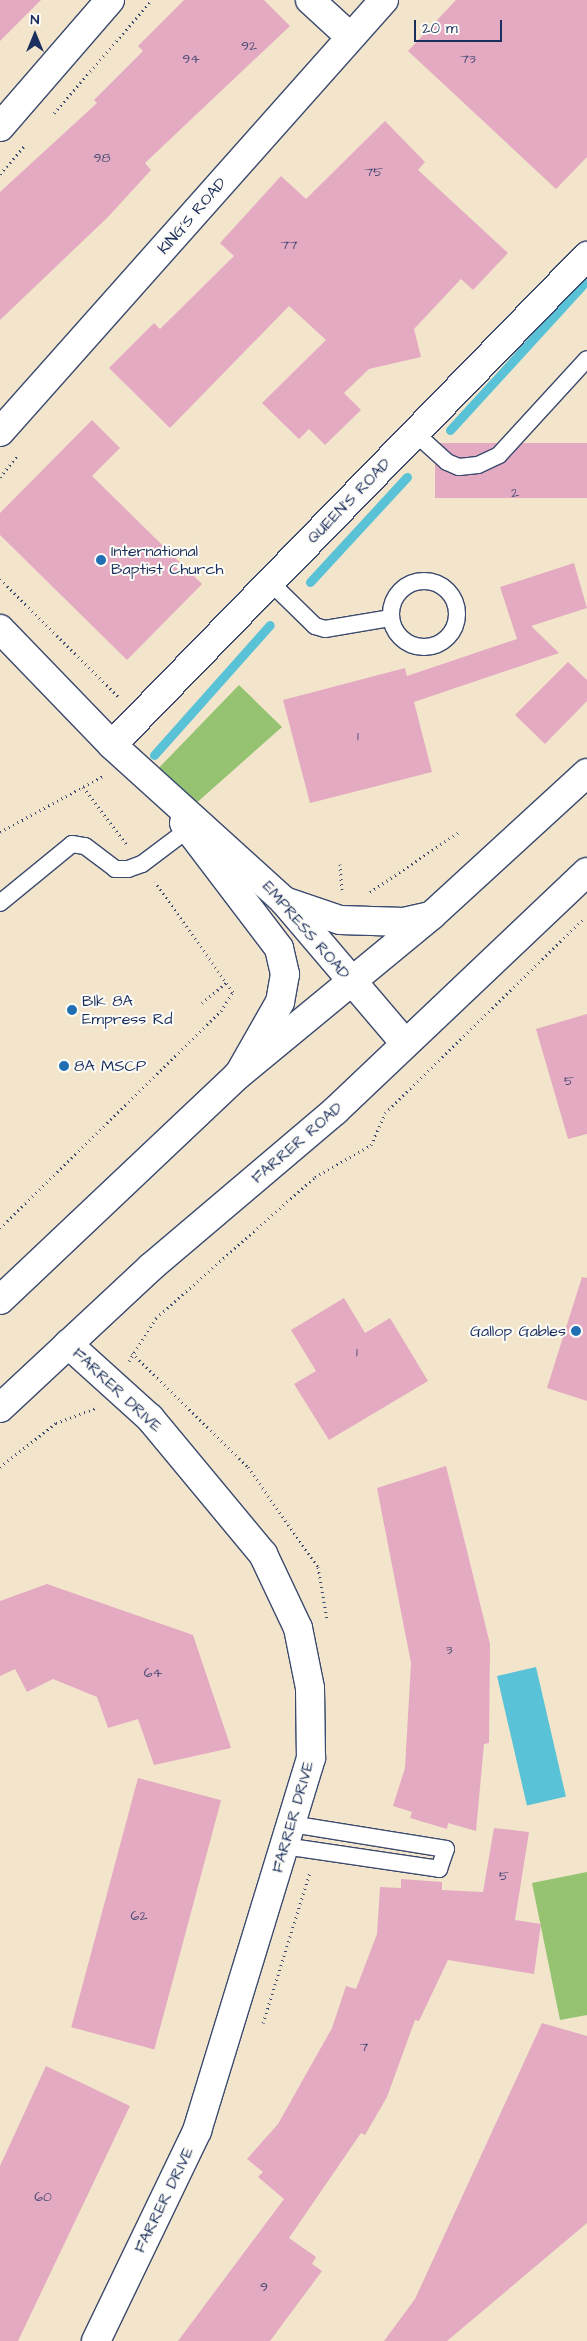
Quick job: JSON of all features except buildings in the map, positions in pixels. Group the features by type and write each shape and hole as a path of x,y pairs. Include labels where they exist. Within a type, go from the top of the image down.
{"main road":[{"path":"0,127 110,0"},
{"path":"310,0 348,35"},
{"name":"KING'S ROAD","path":"0,432 348,35 384,0"},
{"name":"QUEEN'S ROAD","path":"121,753 139,717 587,256"},
{"name":"EMPRESS ROAD","path":"0,629 194,825 284,901 405,1043"},
{"path":"0,1300 238,1075 432,915 587,773"},
{"name":"EMPRESS ROAD","path":"194,825 279,948 285,974 280,1002 238,1075"},
{"name":"FARRER ROAD","path":"0,1408 151,1267 335,1111 587,872"},
{"path":"284,901 341,908 404,922 432,915"},
{"name":"FARRER DRIVE","path":"68,1344 150,1418 263,1554 298,1628 310,1688 311,1758 197,2131 96,2341"}],"lane":[{"path":"415,433 447,462 459,467 478,465 499,455 587,359"},
{"path":"270,582 315,626 325,629 391,618"},
{"path":"429,582 450,594 457,617 447,638 424,648 402,639 391,618 397,595 405,586 429,582"},
{"path":"0,903 72,844 85,846 115,869 142,864 194,825"},
{"path":"288,1835 446,1849 439,1869 316,1850 288,1835"}],"path":[{"path":"51,116 152,0"},
{"path":"0,174 32,138"},
{"path":"0,578 139,717"},
{"path":"0,832 83,787 121,753"},
{"path":"0,1228 221,1012 232,992 228,981 83,787"},
{"path":"340,864 342,910 459,832"},
{"path":"0,1467 56,1423 89,1414 118,1388 132,1353 156,1318 315,1177 371,1145 385,1113 587,915"},
{"path":"202,1003 228,981"},
{"path":"132,1353 248,1467 318,1567 330,1631"},
{"path":"260,2030 316,1850"}],"green space":[{"path":"239,685 282,727 193,806 152,775"},
{"path":"587,1872 587,2015 560,2020 532,1883"}],"water":[{"path":"536,1667 566,1797 527,1806 497,1676"}],"waterway":[{"path":"450,430 587,280"},
{"path":"310,582 407,477"},
{"path":"154,755 270,625"}],"place":[{"name":"International Baptist Church","path":"101,560"},
{"name":"Blk 8A Empress Rd","path":"72,1010"},
{"name":"8A MSCP","path":"64,1066"},
{"name":"Gallop Gables","path":"576,1331"}]}
